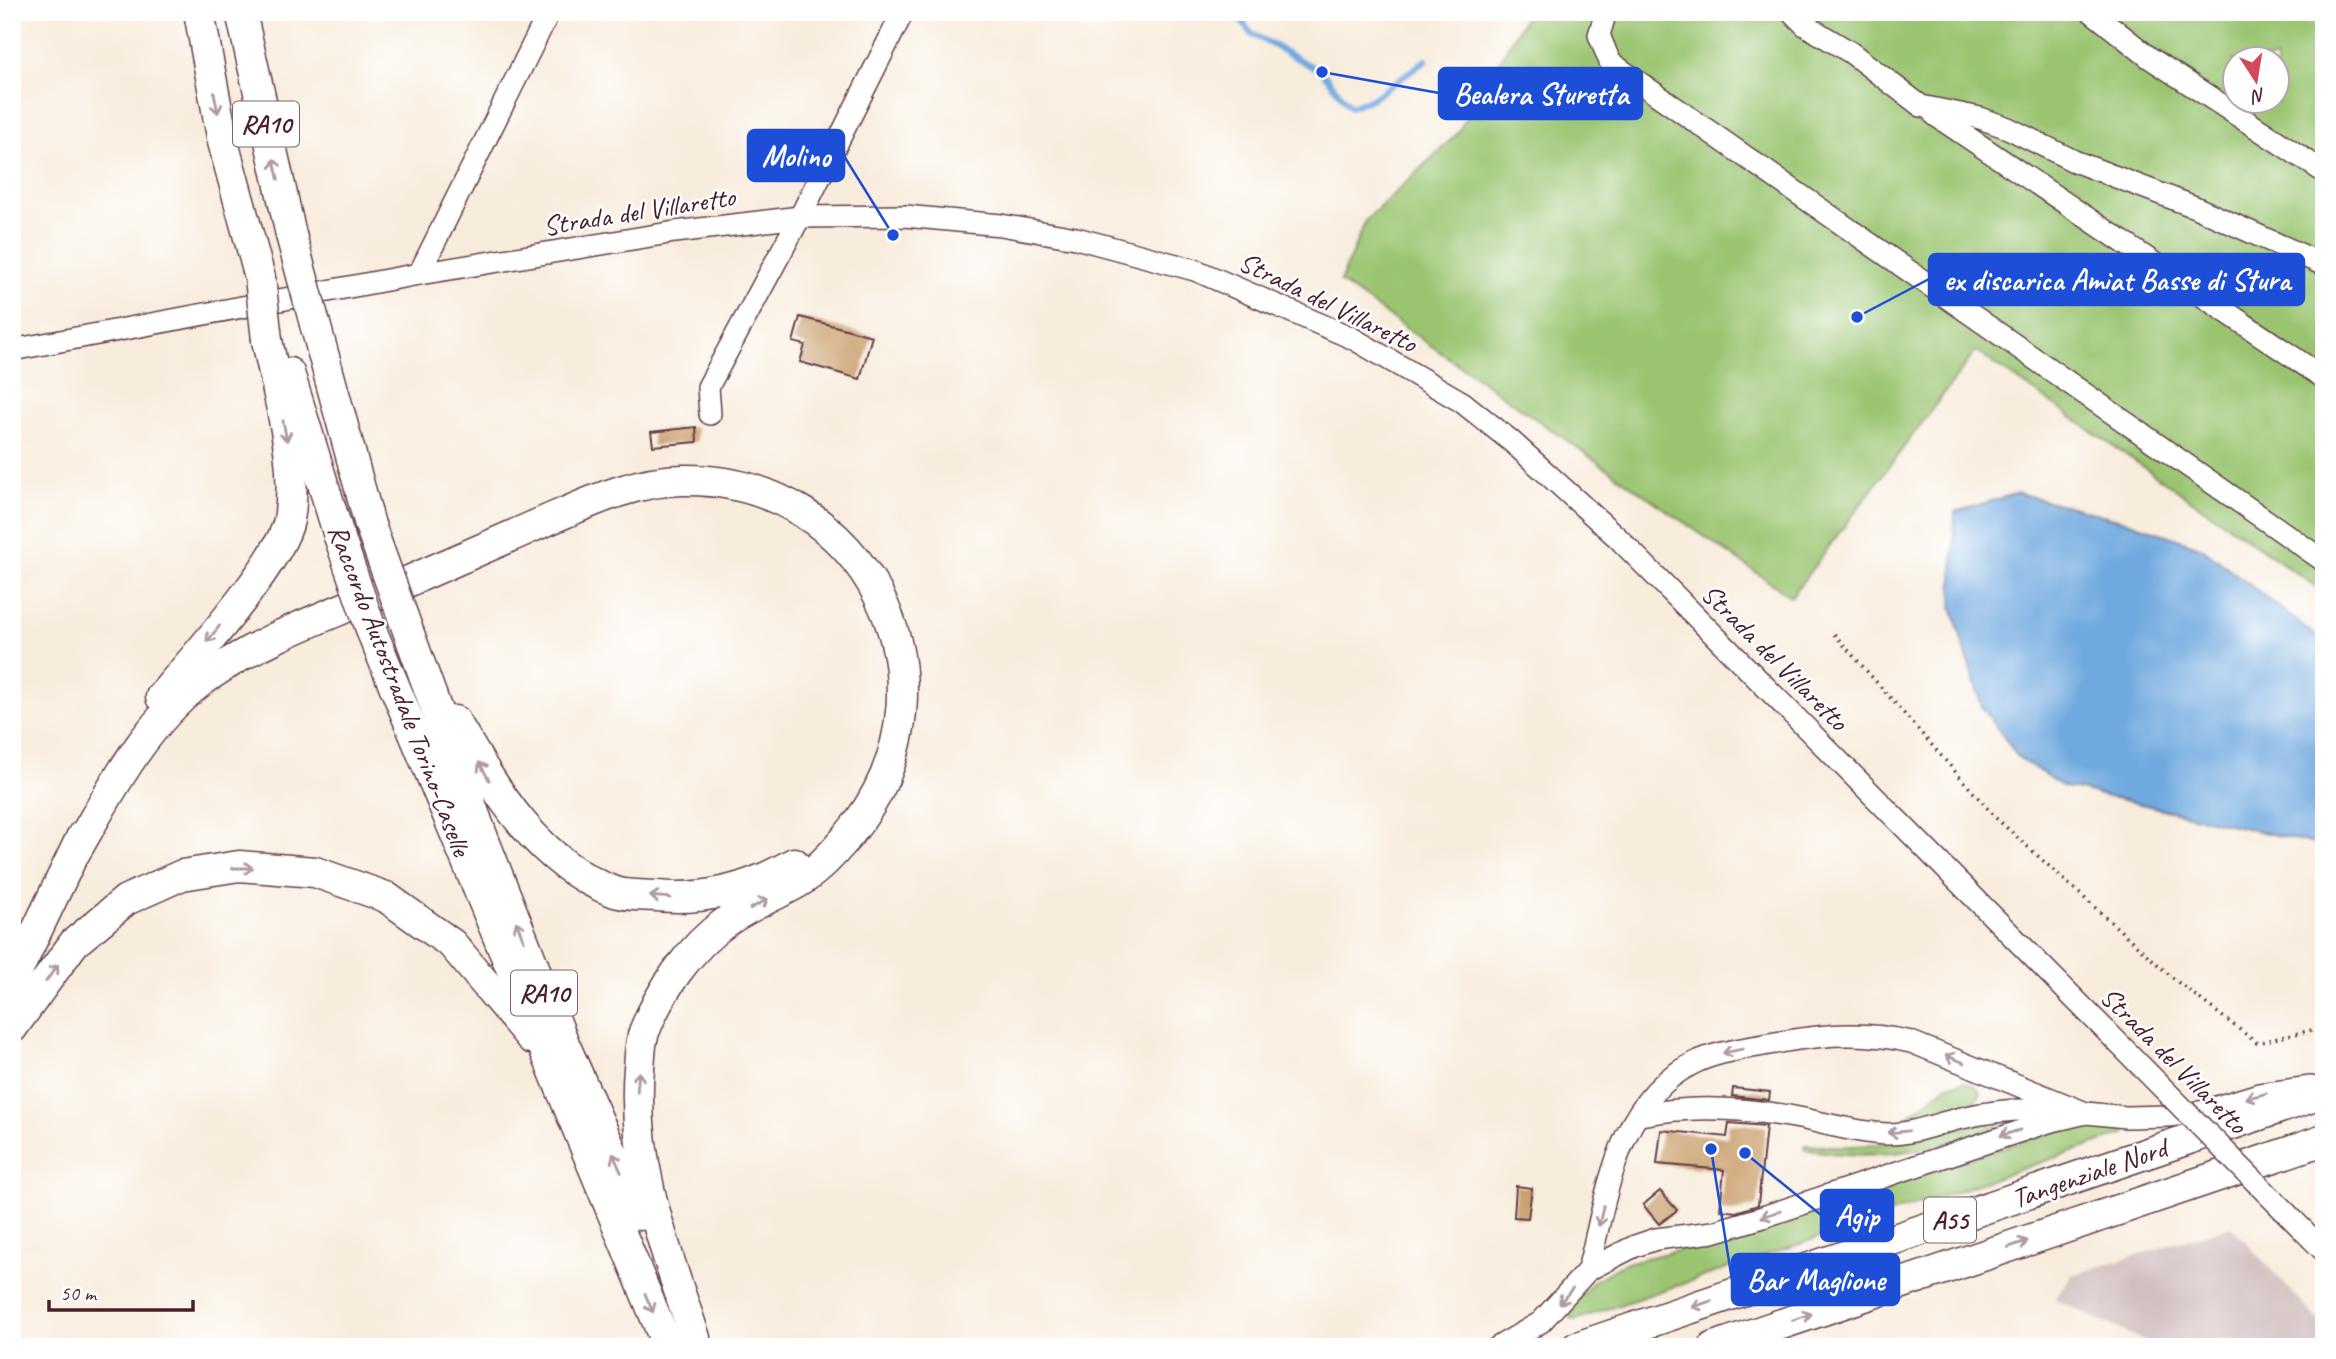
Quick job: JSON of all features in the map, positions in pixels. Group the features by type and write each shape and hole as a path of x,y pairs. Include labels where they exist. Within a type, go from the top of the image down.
{"highway":[{"name":"Raccordo Autostradale Torino-Caselle","path":"199,12 223,142 260,278 272,338 372,632 545,1053 687,1344"},
{"name":"Raccordo Autostradale Torino-Caselle","path":"241,12 292,235 370,525 478,827 687,1344"},
{"path":"12,982 74,854 125,739 239,602 280,542 288,523 291,502 288,447 272,338"},
{"path":"74,854 149,734 176,703 211,675 267,643 578,507 615,493 663,481 722,483 780,499 838,538 861,565 881,597 895,639 904,686 899,733 887,774 859,822 804,879 724,923 679,967 642,1035 636,1099 640,1158 687,1344"},
{"path":"408,629 497,793 542,845 572,871 617,893 674,898 723,894 781,871 809,855 870,801"},
{"path":"12,1028 74,943 125,900 182,875 239,866 314,872 386,897 452,944 494,997 545,1053"},
{"name":"Tangenziale Nord","path":"1577,1347 2324,1093"},
{"name":"Tangenziale Nord","path":"1714,1347 2324,1140"}],"street":[{"path":"419,274 549,12"},
{"path":"710,414 708,387 800,217 902,12"},
{"path":"1606,12 1599,35 1610,62 2324,561"},
{"path":"1792,12 1805,25 1850,52 1921,106 2324,378"},
{"path":"2092,12 2150,58 2324,172"},
{"path":"1921,106 1980,118 2008,128 2074,161 2195,207 2324,265"},
{"name":"Strada del Villaretto","path":"12,350 419,274 675,232 800,217 905,216 1001,225 1076,238 1195,270 1352,338 1462,402 1511,441 1618,538 2318,1245"},
{"path":"1588,1270 1615,1157 1656,1090 1667,1079 1711,1056 1824,1034 1854,1032 1911,1042 2086,1113"},
{"path":"1640,1115 1664,1110 1719,1109 1791,1116 1872,1133 1894,1134 1997,1110 2028,1108 2126,1117 2168,1116 2200,1112 2259,1094 2324,1086"},
{"path":"1498,1347 1541,1322 1588,1270 1635,1246 1656,1239 1713,1232 2007,1133 2086,1113"}],"path":[{"path":"1834,634 1997,819 2175,981 2257,1043 2324,1027"}],"shaded area":[{"path":"2231,1226 2324,1327 2324,1347 2157,1347 2055,1299 2072,1275"}],"green space":[{"path":"1528,12 2324,12 2324,592 1976,351 1791,597 1340,282 1366,220 1457,134"},
{"path":"1963,1082 1976,1086 1981,1093 1972,1105 1907,1123 1904,1120 1948,1085"},
{"path":"1986,1121 1997,1122 1998,1125 1988,1131 1928,1148 1866,1155 1804,1149 1805,1145 1853,1146 1897,1141"},
{"path":"2126,1126 2125,1134 1575,1320 1564,1314 1594,1281 1625,1263 1718,1241 2066,1127"}],"water":[{"path":"2017,493 2133,523 2202,548 2324,642 2324,846 2062,786 2018,757 1982,707 1952,607 1955,512"}],"building":[{"path":"800,317 872,336 860,379 800,362 805,345 793,342"},
{"path":"696,427 697,442 653,446 651,432"},
{"path":"1733,1088 1770,1092 1769,1100 1732,1096"},
{"path":"1729,1123 1766,1126 1758,1205 1736,1212 1720,1210 1724,1170 1657,1164 1661,1130 1727,1137"},
{"path":"1516,1186 1532,1188 1528,1218 1514,1217"},
{"path":"1660,1191 1677,1210 1659,1224 1643,1205"}],"waterway":[{"path":"1234,12 1252,34 1322,72 1351,107 1373,98 1426,60"}],"place":[{"name":"Bealera Sturetta","path":"1322,72"},
{"name":"Molino","path":"893,235"},
{"name":"ex discarica Amiat Basse di Stura","path":"1857,317"},
{"name":"Bar Maglione","path":"1711,1149"},
{"name":"Agip","path":"1745,1153"}]}
